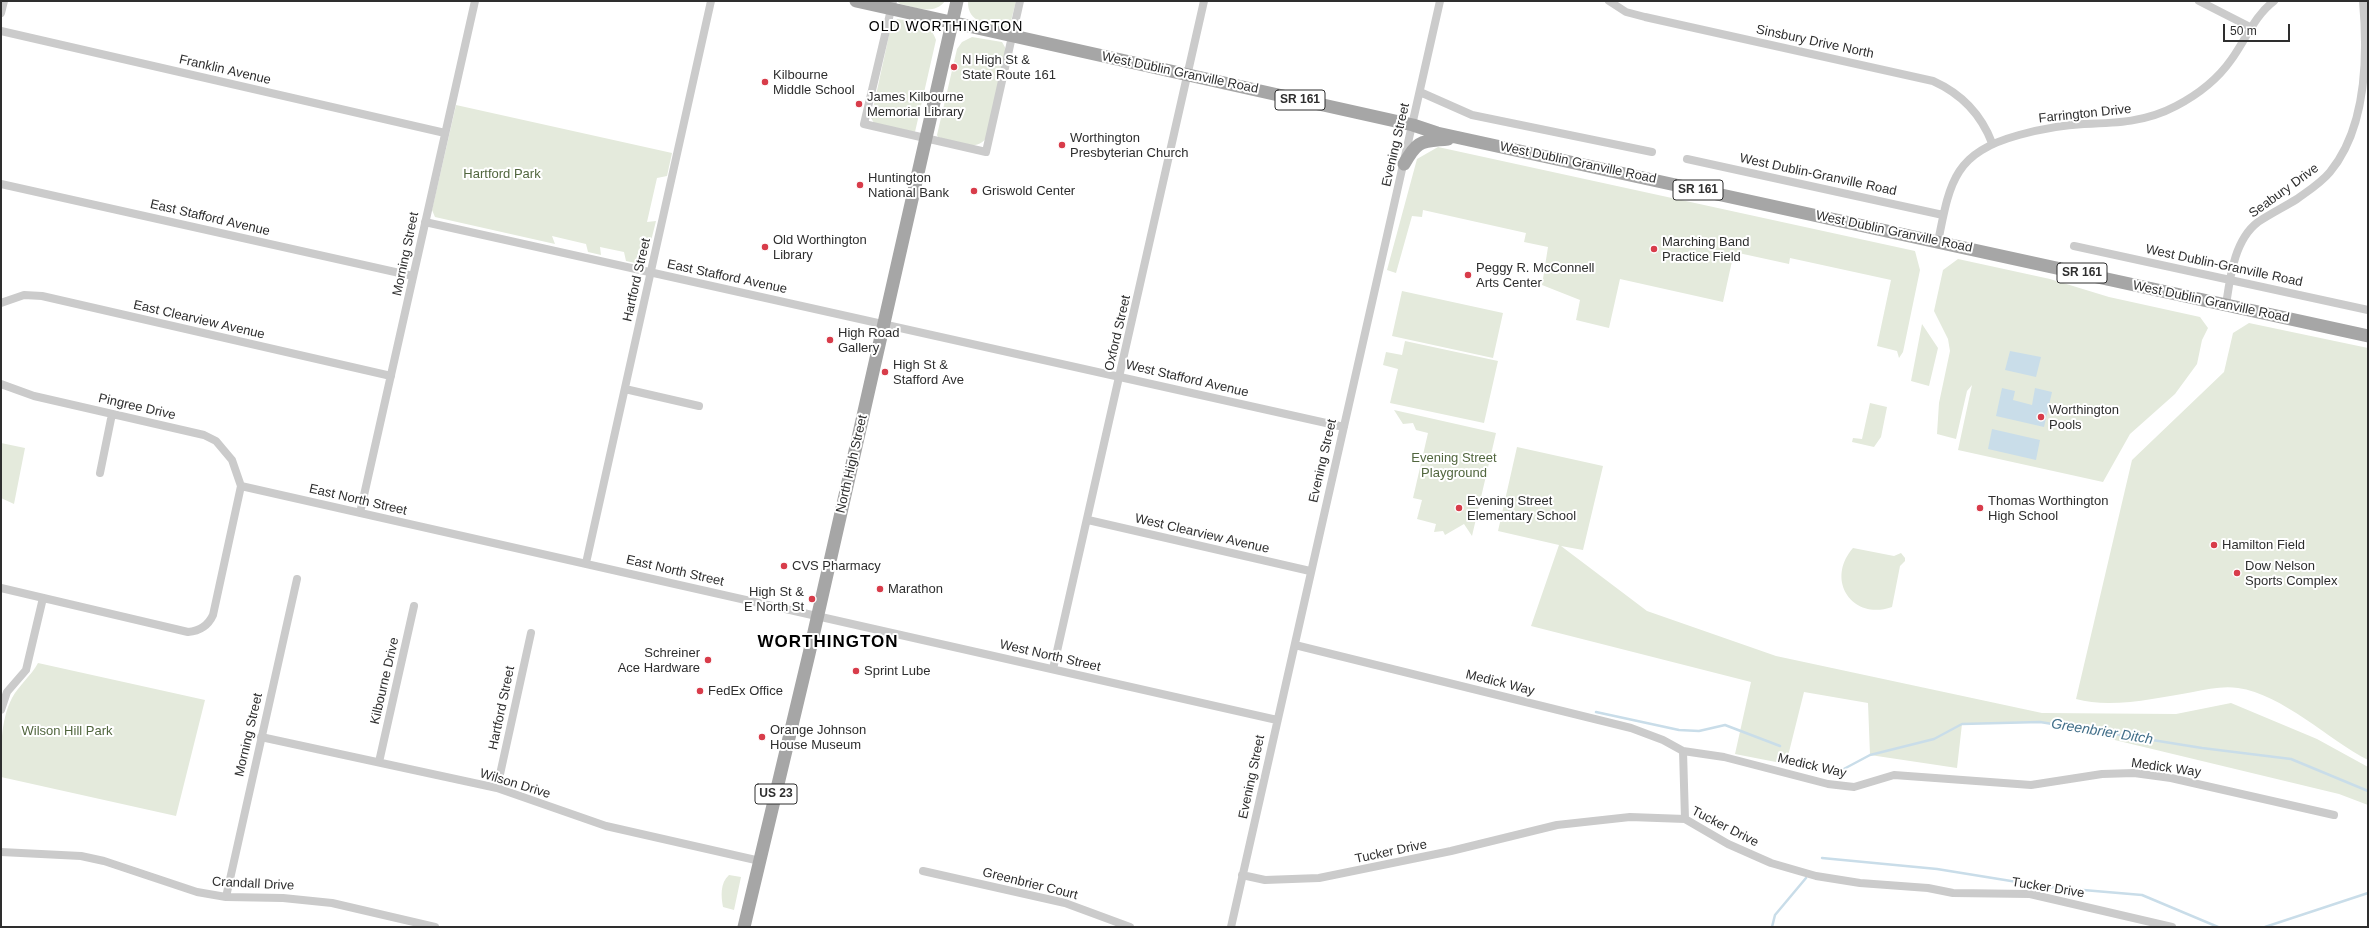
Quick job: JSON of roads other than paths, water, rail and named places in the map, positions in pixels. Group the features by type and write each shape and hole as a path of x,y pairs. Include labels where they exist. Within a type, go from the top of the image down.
{"main road":[{"name":"SR 161","path":"856,1 892,5 952,23"},
{"name":"North High Street","path":"744,927 818,616 957,1"},
{"name":"West Dublin Granville Road","path":"952,23 1413,125 1458,138 2368,336"},
{"path":"1404,164 1414,147 1420,142 1458,138"}],"street":[{"path":"1,13 4,1"},
{"name":"Morning Street","path":"360,513 475,1"},
{"name":"Hartford Street","path":"586,563 711,1"},
{"path":"892,5 864,124 986,152 1020,1"},
{"name":"Oxford Street","path":"1053,669 1088,520 1204,1"},
{"name":"Evening Street","path":"1231,927 1295,645 1310,571 1413,125 1440,1"},
{"name":"Sinsbury Drive North","path":"1609,1 1626,12 1645,17 1933,81 1953,92 1970,106 1980,118 1992,143"},
{"path":"2199,1 2252,28"},
{"name":"Farrington Drive","path":"1938,242 1949,192 1958,172 1973,155 1992,143 2058,126 2126,123 2156,115 2175,107 2196,94 2219,74 2230,61 2252,28 2274,1"},
{"name":"Seabury Drive","path":"2226,305 2230,279 2238,249 2257,223 2313,188 2329,173 2352,134 2363,74 2365,22 2363,1"},
{"name":"Franklin Avenue","path":"1,31 445,133"},
{"path":"1420,92 1472,115 1652,152"},
{"name":"West Dublin-Granville Road","path":"1687,159 1943,215"},
{"name":"East Stafford Avenue","path":"1,184 413,276"},
{"name":"East Stafford Avenue","path":"425,222 884,324"},
{"name":"West Dublin-Granville Road","path":"2074,246 2368,310"},
{"name":"East Clearview Avenue","path":"1,303 24,296 42,296 391,376"},
{"name":"West Stafford Avenue","path":"884,324 1344,427"},
{"name":"Pingree Drive","path":"1,384 17,391 204,435 216,441 232,460 241,486"},
{"path":"625,389 699,406"},
{"path":"100,473 112,414"},
{"path":"1,588 188,632 199,630 207,624 213,615 241,486"},
{"name":"East North Street","path":"241,486 818,616"},
{"name":"West Clearview Avenue","path":"1088,520 1310,571"},
{"name":"Morning Street","path":"226,897 297,579"},
{"path":"1,710 7,692 26,670 43,598"},
{"name":"Kilbourne Drive","path":"379,762 414,606"},
{"name":"West North Street","path":"818,616 1277,720"},
{"name":"Hartford Street","path":"497,788 531,633"},
{"name":"Medick Way","path":"1295,645 1631,728 1663,740 1683,751 1724,757 1842,786 1865,784 1878,778 1894,775 2031,785 2102,774 2147,775 2231,791 2334,815"},
{"name":"Wilson Drive","path":"261,737 497,788 606,826 760,862"},
{"path":"1683,751 1685,819"},
{"name":"Tucker Drive","path":"1242,875 1265,880 1319,878 1451,851 1557,824 1630,817 1685,819 1728,844 1771,863 1816,876 1860,883 1928,888 1953,893 2030,894 2172,927"},
{"name":"Crandall Drive","path":"1,852 81,856 104,861 170,885 226,897 283,898 332,903 435,927"},
{"name":"Greenbrier Court","path":"923,871 1065,903 1130,927"}],"water":[{"path":"2010,351 2041,357 2036,377 2005,370"},
{"path":"2002,388 2015,391 2013,400 2032,405 2035,388 2052,392 2044,427 1996,416"},
{"path":"1992,429 2040,440 2036,460 1988,449"}],"waterway":[{"path":"1596,712 1679,730 1699,731 1725,725 1780,746"},
{"name":"Greenbrier Ditch","path":"1840,771 1870,755 1934,739 1962,724 2040,722 2202,748 2291,759 2368,791"},
{"path":"1822,858 1937,869 2048,887 2142,895 2218,927"},
{"name":"Greenbrier Ditch","path":"1772,927 1775,915 1806,878"},
{"path":"2265,927 2368,893"}],"place":[{"name":"N High St & State Route 161","path":"954,67"},
{"name":"Kilbourne Middle School","path":"765,82"},
{"name":"James Kilbourne Memorial Library","path":"859,104"},
{"name":"Worthington Presbyterian Church","path":"1062,145"},
{"name":"Huntington National Bank","path":"860,185"},
{"name":"Griswold Center","path":"974,191"},
{"name":"Old Worthington Library","path":"765,247"},
{"name":"Marching Band Practice Field","path":"1654,249"},
{"name":"Peggy R. McConnell Arts Center","path":"1468,275"},
{"name":"High Road Gallery","path":"830,340"},
{"name":"High St & Stafford Ave","path":"885,372"},
{"name":"Worthington Pools","path":"2041,417"},
{"name":"Evening Street Elementary School","path":"1459,508"},
{"name":"Thomas Worthington High School","path":"1980,508"},
{"name":"Hamilton Field","path":"2214,545"},
{"name":"CVS Pharmacy","path":"784,566"},
{"name":"Dow Nelson Sports Complex","path":"2237,573"},
{"name":"Marathon","path":"880,589"},
{"name":"High St & E North St","path":"812,599"},
{"name":"Schreiner Ace Hardware","path":"708,660"},
{"name":"Sprint Lube","path":"856,671"},
{"name":"FedEx Office","path":"700,691"},
{"name":"Orange Johnson House Museum","path":"762,737"}],"district":[{"name":"OLD WORTHINGTON","path":"946,27"},
{"name":"WORTHINGTON","path":"828,642"}],"park label":[{"name":"Hartford Park","path":"502,174"},
{"name":"Evening Street Playground","path":"1454,466"},
{"name":"Wilson Hill Park","path":"67,731"}]}
